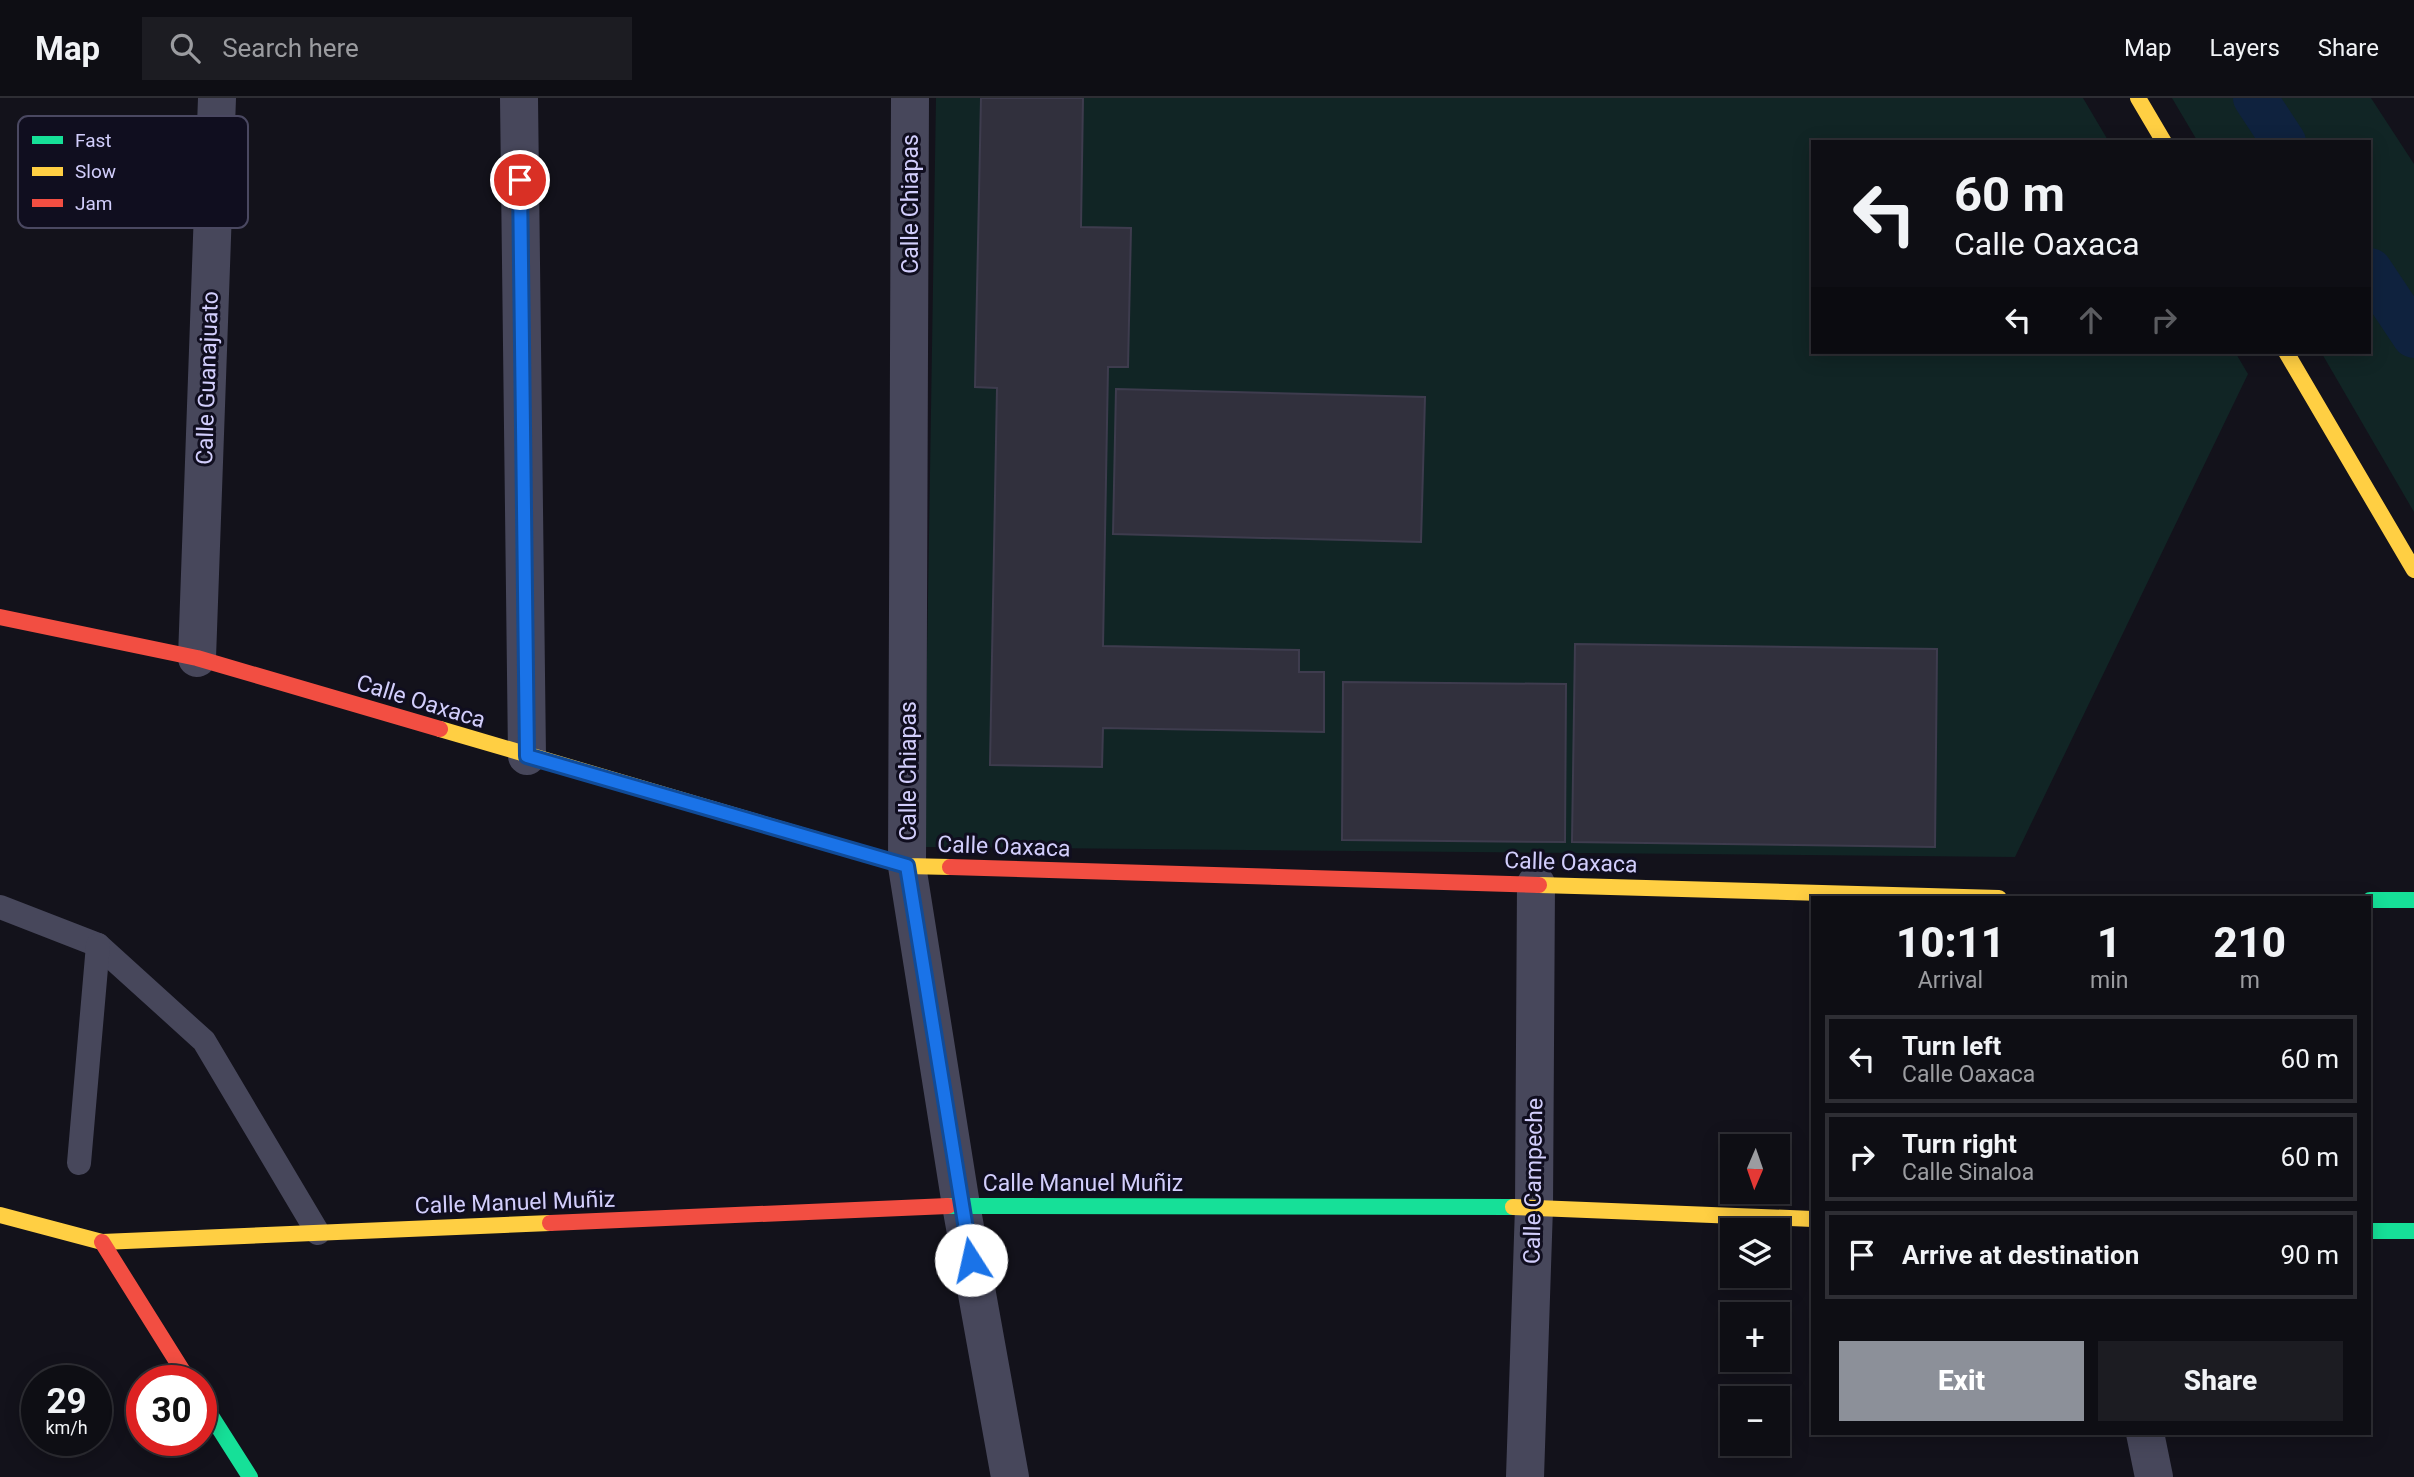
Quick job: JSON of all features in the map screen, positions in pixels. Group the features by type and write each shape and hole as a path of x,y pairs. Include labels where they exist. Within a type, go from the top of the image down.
{"street":[{"name":"Calle Guanajuato","path":"216,116 217,98"},
{"path":"519,98 527,756"},
{"name":"Calle Chiapas","path":"910,98 907,866 961,1205 1010,1477"},
{"path":"2138,98 2163,140"},
{"name":"Calle Guanajuato","path":"197,658 212,228"},
{"path":"2287,354 2414,570"},
{"name":"Calle Oaxaca","path":"0,617 197,658 907,866 1932,896"},
{"name":"Calle Campeche","path":"1525,1477 1534,1207 1536,884"},
{"path":"2371,900 2414,900"},
{"name":"Calle Manuel Muñiz","path":"0,1215 102,1242 961,1205 1534,1207 1811,1219"},
{"path":"2371,1231 2414,1231"},
{"path":"102,1242 179,1365"},
{"path":"217,1425 250,1477"},
{"path":"2146,1435 2154,1477"}],"lane":[{"path":"0,907 98,945 204,1041 318,1233"},
{"path":"79,1163 98,945"}],"green space":[{"path":"936,98 2083,98 2108,140 1811,140 1811,354 2236,354 2248,374 2015,857 924,847"},
{"path":"2172,98 2371,98 2414,164 2414,512 2322,354 2371,354 2371,140 2197,140"}],"building":[{"path":"981,98 1083,98 1081,227 1131,228 1128,367 1108,367 1103,646 1299,650 1299,672 1324,672 1324,732 1103,728 1102,767 990,765 997,388 975,387"},
{"path":"1116,389 1425,397 1421,542 1113,534"},
{"path":"1575,644 1937,649 1935,847 1572,842"},
{"path":"1343,682 1566,684 1565,842 1342,840"}],"waterway":[{"path":"2255,98 2283,140"},
{"path":"2371,272 2414,336"}],"traffic: fast":[{"path":"2371,900 2414,900"},
{"path":"948,1206 1513,1207"},
{"path":"2371,1231 2414,1231"},
{"path":"217,1425 250,1477"}],"traffic: slow":[{"path":"2138,98 2163,140"},
{"path":"2287,354 2414,570"},
{"path":"440,729 907,866 950,867"},
{"path":"1539,885 1928,896"},
{"path":"1513,1207 1811,1219"},
{"path":"0,1215 102,1242 550,1223"}],"traffic: jam":[{"path":"0,617 197,658 440,729"},
{"path":"950,867 1539,885"},
{"path":"550,1223 948,1206"},
{"path":"102,1242 179,1365"}],"route":[{"path":"520,180 527,756 907,866 971,1260"}]}
